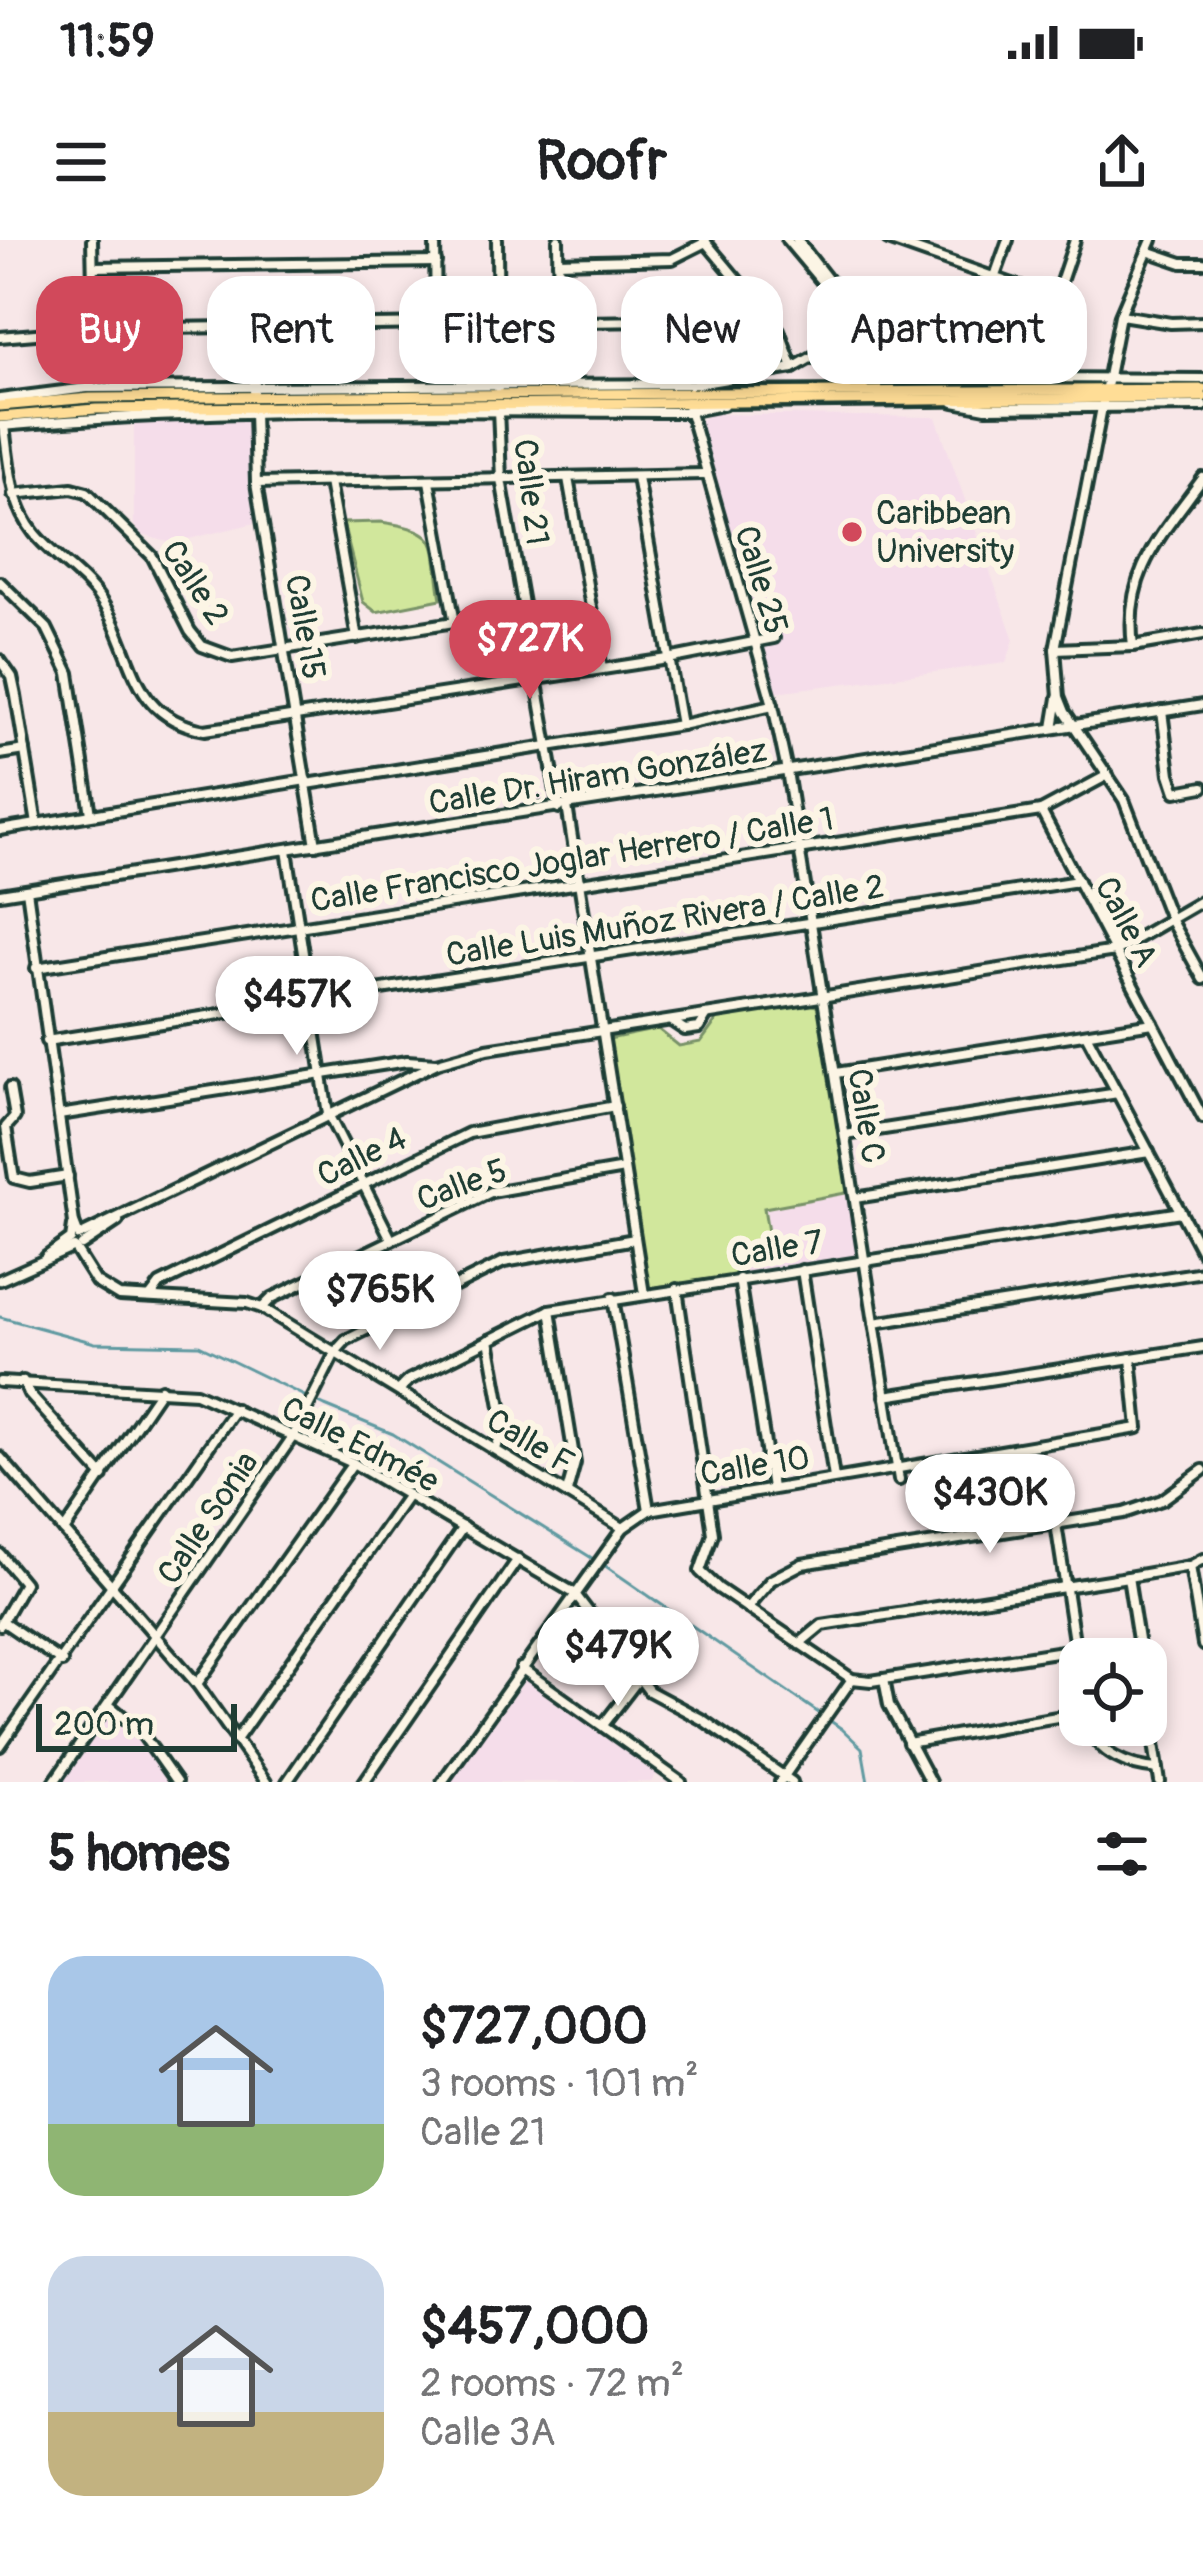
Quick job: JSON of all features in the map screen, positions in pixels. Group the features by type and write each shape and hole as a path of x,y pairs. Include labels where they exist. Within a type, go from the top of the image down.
{"main road":[{"path":"498,400 687,407 1105,393"},
{"path":"1,423 51,410 254,403 1203,393"},
{"path":"0,403 90,398 254,403"}],"street":[{"path":"92,240 93,276"},
{"path":"435,240 436,276"},
{"name":"Calle 21","path":"497,240 497,276"},
{"path":"558,240 558,276"},
{"path":"787,240 817,276"},
{"path":"797,240 827,276"},
{"path":"888,240 986,276"},
{"path":"995,276 1008,240"},
{"path":"1063,276 1075,240"},
{"path":"1053,728 1059,697 1055,649 1120,315 1152,240"},
{"path":"558,262 672,259 705,241 734,276"},
{"path":"1147,250 1182,263 1203,263"},
{"path":"93,268 436,262"},
{"path":"1120,315 1171,323 1203,322"},
{"path":"0,337 36,334"},
{"path":"783,341 793,368"},
{"path":"254,403 498,400 697,384 793,368 807,360"},
{"path":"1105,393 1203,379"},
{"name":"Calle 15","path":"254,384 256,483 316,845"},
{"name":"Calle 21","path":"498,384 500,479 548,746 580,884 644,1294"},
{"path":"1065,384 1203,406"},
{"name":"Calle 25","path":"687,407 773,705 787,771"},
{"path":"1,423 13,494 32,531 100,599 144,695 158,712 182,726 205,730 296,717 774,638"},
{"path":"256,483 704,474"},
{"path":"637,477 681,725"},
{"path":"568,478 602,669"},
{"path":"1132,646 1129,617 1139,574 1203,478"},
{"path":"428,481 455,623"},
{"path":"329,482 357,638"},
{"name":"Calle 2","path":"13,494 72,488 87,492 152,556 202,646 232,657 524,611"},
{"path":"0,582 47,628 69,673 92,814"},
{"path":"1055,649 1132,646 1203,634"},
{"path":"0,660 12,677 37,824"},
{"path":"0,699 16,696"},
{"path":"1059,697 1139,833 1171,921 1203,979"},
{"path":"0,830 681,725 773,705"},
{"name":"Calle Dr. Hiram González","path":"0,894 1203,705"},
{"path":"1162,711 1176,792 1203,787"},
{"path":"0,754 25,750"},
{"name":"Calle C","path":"787,771 898,1480"},
{"name":"Calle Francisco Joglar Herrero / Calle 1","path":"36,968 1041,811 1108,775"},
{"name":"Calle A","path":"1041,811 1203,1118"},
{"path":"287,850 328,1114 391,1239"},
{"name":"Calle Luis Muñoz Rivera / Calle 2","path":"46,1041 1078,881"},
{"name":"Calle F","path":"28,890 77,1243 88,1269 106,1290 262,1308 623,1528"},
{"path":"0,1280 437,1063 487,1049 672,1021 685,1030 699,1028 706,1016 1115,951 1203,900"},
{"path":"836,1073 1153,1023"},
{"path":"1086,1034 1203,1254"},
{"path":"59,1115 406,1061 437,1063"},
{"path":"10,1088 15,1117 6,1127 14,1178 68,1176"},
{"path":"845,1135 1118,1093"},
{"name":"Calle 4","path":"150,1298 160,1284 469,1133 614,1106"},
{"path":"855,1198 1149,1152"},
{"name":"Calle 5","path":"262,1308 272,1298 491,1192 624,1169"},
{"name":"Calle 7","path":"399,1390 409,1380 550,1310 1180,1212"},
{"path":"336,1351 346,1340 504,1262 635,1239"},
{"path":"802,1270 834,1478"},
{"path":"874,1323 1203,1272"},
{"path":"739,1280 772,1488"},
{"path":"676,1289 713,1534 700,1570 852,1679 884,1679 1059,1652"},
{"path":"614,1298 649,1510"},
{"path":"550,1310 575,1463 567,1492"},
{"path":"489,1340 504,1423 496,1449"},
{"path":"885,1396 1203,1347"},
{"name":"Calle Sonia","path":"54,1782 294,1435 336,1351"},
{"name":"Calle 10","path":"442,1782 623,1528 649,1510 1138,1429 1131,1358"},
{"path":"23,1381 29,1394 103,1476"},
{"name":"Calle Edmée","path":"0,1382 196,1393 294,1435 353,1463 574,1593 637,1681"},
{"path":"64,1531 161,1389"},
{"path":"0,1746 236,1409"},
{"path":"0,1457 197,1684 266,1782"},
{"path":"197,1684 353,1463"},
{"path":"747,1608 771,1580 802,1564 1124,1513 1162,1500 1203,1470"},
{"path":"236,1740 408,1495"},
{"path":"1056,1524 1073,1638"},
{"path":"287,1782 464,1527"},
{"path":"0,1554 24,1583 1,1623 62,1662"},
{"path":"364,1782 518,1559"},
{"path":"799,1643 822,1625 1128,1577 1190,1566 1203,1559"},
{"path":"1190,1566 1203,1645"},
{"path":"1128,1577 1138,1638"},
{"path":"520,1668 681,1782"},
{"path":"603,1725 637,1681 786,1780 852,1679"},
{"path":"884,1679 889,1705 930,1782"},
{"path":"109,1706 140,1731 176,1782"},
{"path":"908,1743 1059,1716"},
{"path":"1100,1746 1133,1768 1158,1769"},
{"path":"1154,1746 1160,1782"},
{"path":"656,1782 665,1768"}],"shaded area":[{"name":"Caribbean University","path":"710,414 936,417 1014,640 1006,663 776,692 696,424"},
{"path":"250,420 259,522 172,543 142,535 134,525 134,423"},
{"path":"851,1192 856,1260 740,1275 735,1250 770,1244 763,1208"},
{"path":"521,1674 660,1769 651,1782 445,1782"},
{"path":"112,1712 138,1733 172,1782 59,1782"}],"green space":[{"path":"381,522 416,530 432,542 441,599 376,612 363,602 343,523"},
{"path":"811,1004 820,1008 851,1192 764,1208 770,1244 736,1251 740,1275 649,1288 609,1039 658,1029 679,1046 701,1042 719,1017"}],"waterway":[{"path":"0,1317 95,1343 199,1345 393,1434 595,1560"},
{"path":"604,1565 842,1729 862,1748 868,1782"}],"place":[{"name":"Caribbean University","path":"852,532"}]}
